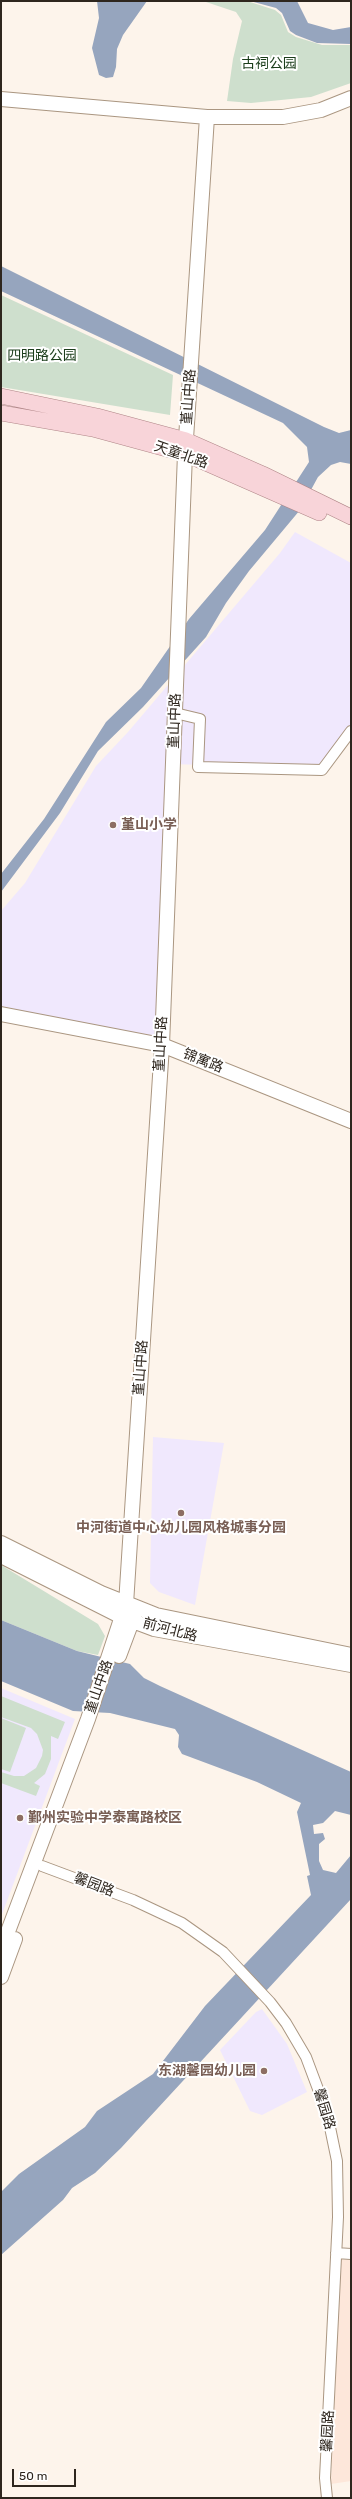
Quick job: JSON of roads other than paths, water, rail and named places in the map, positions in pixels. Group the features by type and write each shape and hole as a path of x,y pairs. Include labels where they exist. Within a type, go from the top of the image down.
{"main road":[{"path":"1,396 97,416 186,447"},
{"name":"天童北路","path":"1,413 186,447 281,489 351,528"},
{"path":"281,489 319,501 351,517"}],"street":[{"path":"1,99 207,117 283,117 321,110 351,98"},
{"name":"堇山中路","path":"1,1977 42,1866 129,1612 162,1045 186,447 207,117"},
{"path":"175,713 200,719 198,767 322,770 351,731"},
{"name":"锦寓路","path":"1,1014 162,1045 351,1121"},
{"name":"前河北路","path":"1,1544 129,1612 154,1629 351,1665"},
{"name":"前河北路","path":"1,1556 129,1612 156,1615 351,1655"},
{"name":"堇山中路","path":"1,1950 92,1720"},
{"name":"馨园路","path":"42,1866 133,1900 182,1923 223,1952 237,1965 270,2002 286,2023 306,2057 328,2113 337,2161 336,2253 325,2478 327,2498"},
{"path":"336,2253 351,2254"}],"water":[{"path":"97,1 147,1 123,35 117,49 116,67 113,77 106,78 99,75 92,48 99,18"},
{"path":"250,1 297,1 308,23 333,30 351,27 351,44 317,43 296,35 290,31 282,13 276,8"},
{"path":"1,266 324,427 339,433 351,430 351,464 340,462 331,465 318,477 300,510 249,571 226,603 206,637 143,707 98,751 60,813 1,892 1,874 44,819 106,722 141,688 189,619 265,530 309,462 307,447 283,423 1,291"},
{"path":"1,1620 77,1651 130,1664 144,1678 160,1686 351,1772 351,1815 335,1811 323,1823 313,1825 314,1834 323,1833 325,1839 319,1844 319,1861 323,1870 336,1873 351,1855 351,1899 121,2148 95,2173 72,2188 63,2200 1,2255 1,2192 19,2174 85,2127 97,2111 153,2074 205,2006 311,1895 307,1876 310,1875 297,1812 301,1803 257,1782 182,1754 178,1747 179,1735 175,1729 110,1713 73,1711 1,1681"}],"place":[{"name":"堇山小学","path":"113,825"},
{"name":"中河街道中心幼儿园风格城事分园","path":"181,1513"},
{"name":"鄞州实验中学泰寓路校区","path":"20,1818"},
{"name":"东湖馨园幼儿园","path":"264,2071"}],"park label":[{"name":"古祠公园","path":"269,64"},
{"name":"四明路公园","path":"42,356"}]}
